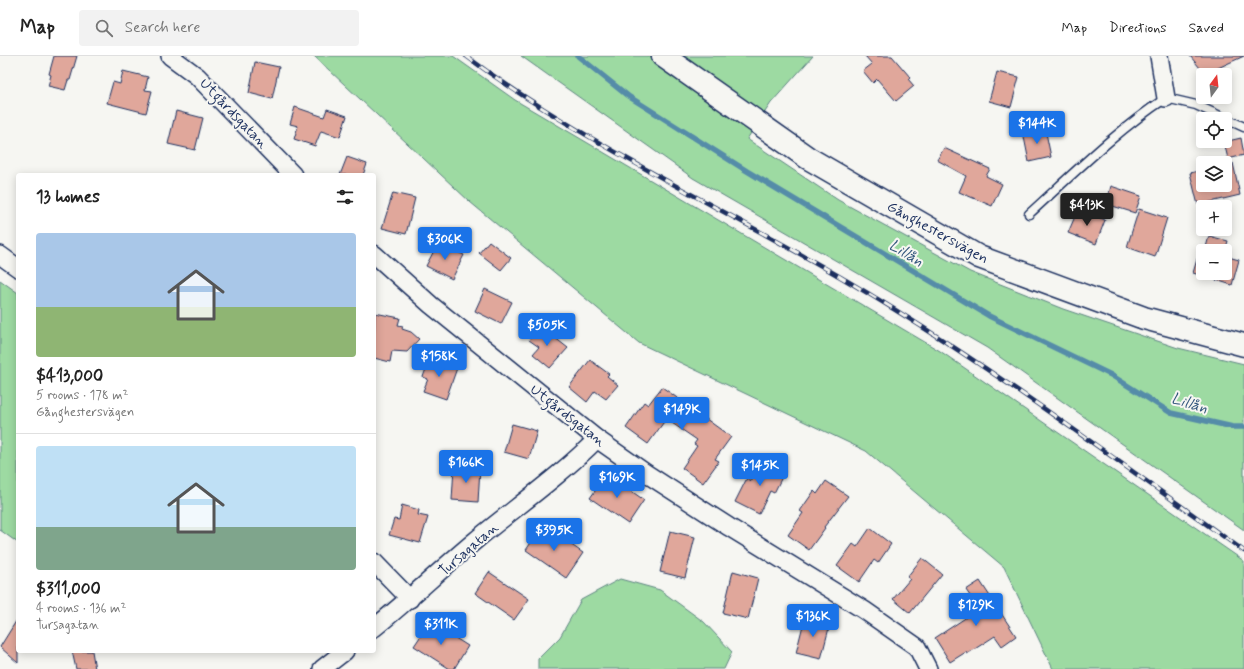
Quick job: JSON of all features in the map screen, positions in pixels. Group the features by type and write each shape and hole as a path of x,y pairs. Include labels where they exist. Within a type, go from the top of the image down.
{"street":[{"name":"Utgårdsgatan","path":"170,56 197,76 291,173"},
{"name":"Gånghestersvägen","path":"663,56 808,158 979,257 1144,318 1244,345"},
{"path":"1159,56 1166,98"},
{"path":"0,255 16,267"},
{"name":"Utgårdsgatan","path":"376,256 430,306 597,439 710,515 864,610 917,647 928,669"},
{"name":"Tursagatan","path":"376,626 410,599 475,541 576,460 597,439"},
{"path":"376,564 410,599"},
{"path":"322,669 342,653"}],"lane":[{"path":"1029,214 1105,144 1140,116 1166,98 1196,105 1244,127"}],"green space":[{"path":"314,56 453,56 515,100 940,351 1244,561 1244,669 1053,669 1004,567 866,451 639,343 470,202"},
{"path":"521,56 813,56 771,103 747,139 838,200 970,272 1063,309 1178,348 1244,364 1244,530 987,348 693,178"},
{"path":"0,280 16,292 16,542 0,530"},
{"path":"620,579 660,590 704,622 732,652 724,669 538,669 538,659 560,637 581,600"}],"building":[{"path":"54,56 77,56 70,80 68,80 65,90 48,86 51,75 49,74"},
{"path":"865,56 892,56 910,77 908,79 914,86 896,101 877,79 873,83 863,71 872,64"},
{"path":"1190,56 1244,56 1218,68 1200,68"},
{"path":"255,62 279,67 272,99 249,93"},
{"path":"123,71 148,77 145,90 152,91 146,113 107,103 113,82 120,84"},
{"path":"997,72 1019,77 1011,107 989,101"},
{"path":"295,107 324,117 327,109 347,116 340,137 321,131 315,146 294,139 298,126 290,124"},
{"path":"176,111 203,118 195,150 168,144"},
{"path":"1045,128 1051,157 1029,162 1023,132"},
{"path":"1241,138 1244,155 1232,158 1232,156 1227,156 1225,148 1232,148 1232,140"},
{"path":"944,148 990,169 986,176 1002,184 992,206 959,192 966,176 937,160"},
{"path":"347,157 367,164 364,173 341,173"},
{"path":"1232,163 1240,195 1219,200 1197,200 1190,173 1196,172 1196,192 1232,192"},
{"path":"1111,186 1141,196 1135,213 1106,204"},
{"path":"393,193 415,198 406,234 382,228"},
{"path":"1139,209 1167,218 1155,257 1127,247"},
{"path":"1083,211 1105,220 1096,244 1068,233 1076,214 1081,216"},
{"path":"1209,236 1228,241 1227,244 1207,244"},
{"path":"489,241 511,258 501,270 479,253"},
{"path":"438,243 464,255 452,279 426,266"},
{"path":"1232,258 1239,260 1232,285 1216,280 1232,280"},
{"path":"1196,263 1196,274 1193,273"},
{"path":"485,289 512,302 501,324 475,311"},
{"path":"376,313 400,318 398,325 403,326 402,329 411,332 419,339 407,352 392,351 390,362 376,358"},
{"path":"540,326 568,348 550,368 533,354 539,347 529,340"},
{"path":"430,358 457,368 446,399 423,391 428,379 423,377"},
{"path":"590,360 609,374 607,376 618,385 606,399 595,391 587,402 569,387"},
{"path":"662,387 731,437 715,459 719,461 703,483 682,468 697,446 694,444 697,440 666,419 648,444 626,428 644,402 648,405"},
{"path":"512,424 537,431 529,459 504,452"},
{"path":"762,460 785,471 774,493 770,491 759,514 735,502 747,478 751,481"},
{"path":"454,467 480,468 478,502 452,500"},
{"path":"607,474 644,500 628,524 590,498"},
{"path":"826,481 848,496 824,527 825,528 809,550 788,535 803,513 800,511 814,491 817,494"},
{"path":"402,505 419,510 418,515 428,517 420,543 389,535 394,519 399,520"},
{"path":"543,525 583,553 566,578 526,550"},
{"path":"870,528 891,544 878,563 874,560 859,582 837,566 853,544 857,547"},
{"path":"670,531 695,537 685,578 660,572"},
{"path":"922,558 942,574 910,613 893,599 910,579 907,577"},
{"path":"733,571 758,578 748,619 723,613"},
{"path":"489,572 529,599 514,620 475,593"},
{"path":"980,581 1016,636 1002,646 995,636 967,654 966,652 950,662 935,638 979,609 966,590"},
{"path":"805,617 830,624 821,659 796,653"},
{"path":"16,621 16,653 18,653 18,663 0,647"},
{"path":"430,622 468,646 454,669 450,669 414,646"},
{"path":"72,653 92,653 95,669 76,669"}],"waterway":[{"name":"Lillån","path":"578,56 628,96 747,171 989,316 1111,375 1171,413 1233,427 1244,427"}],"railway":[{"path":"466,56 512,88 606,147 801,254 951,345 1050,412 1244,551"}]}
